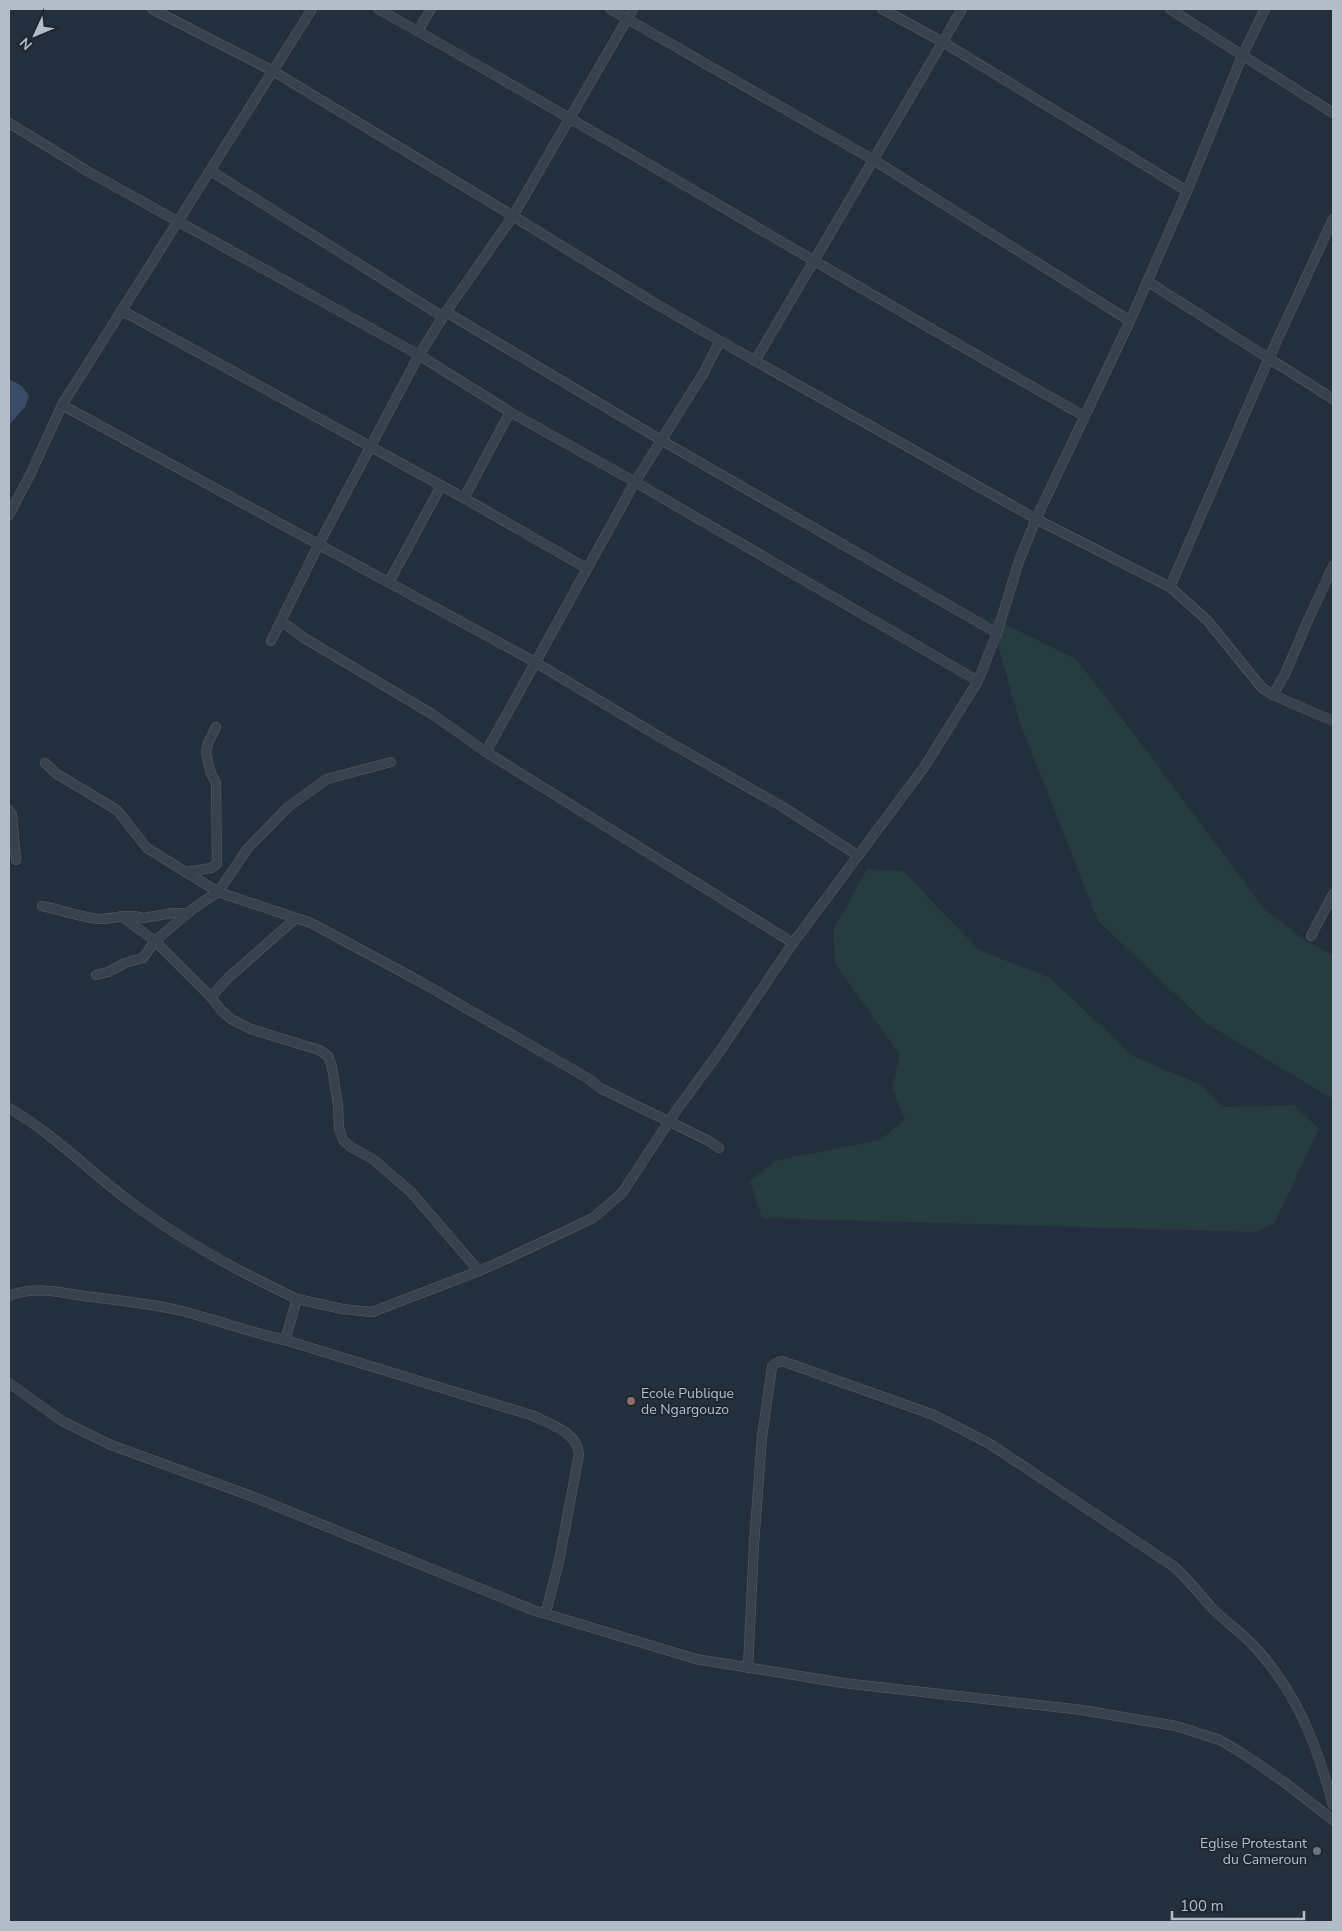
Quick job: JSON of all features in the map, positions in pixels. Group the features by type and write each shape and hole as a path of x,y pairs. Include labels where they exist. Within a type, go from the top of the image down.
{"street":[{"path":"152,9 273,71 651,301 755,361 1036,519 1170,587 1207,620 1262,688 1273,696 1333,721"},
{"path":"9,515 31,473 62,405 312,9"},
{"path":"378,9 571,118 984,360 1084,416"},
{"path":"418,31 431,9"},
{"path":"610,9 872,159 1130,321"},
{"path":"271,641 419,355 445,314 514,216 633,9"},
{"path":"882,9 941,41 1187,191"},
{"path":"755,361 941,41 962,9"},
{"path":"1170,9 1333,113"},
{"path":"9,1108 40,1130 133,1204 194,1245 254,1279 297,1299 342,1309 372,1312 479,1271 593,1218 622,1193 669,1121 722,1048 793,943 925,766 978,681 998,633 1019,562 1036,519 1130,321 1187,191 1243,54 1266,9"},
{"path":"9,123 89,172 419,355 510,412 635,482 978,681"},
{"path":"211,170 445,314 998,633"},
{"path":"1170,587 1333,219"},
{"path":"1147,281 1333,399"},
{"path":"121,310 464,498 586,568"},
{"path":"486,752 586,568 635,482 703,374 720,341"},
{"path":"62,405 535,662 660,737 783,807 857,855"},
{"path":"464,498 510,412"},
{"path":"389,582 440,486"},
{"path":"1273,696 1285,674 1308,618 1333,566"},
{"path":"281,621 304,638 432,714 486,752 793,943"},
{"path":"186,872 211,868 217,864 216,783 210,771 206,752 216,727"},
{"path":"96,975 143,958 156,941 188,913 218,892 248,848 288,806 327,780 391,762"},
{"path":"45,763 57,774 117,810 147,848 218,892 311,924 419,981 589,1079 600,1088 709,1141 718,1148"},
{"path":"9,810 12,815 16,860"},
{"path":"1311,936 1333,894"},
{"path":"42,906 99,919 121,916 143,918 173,913 188,913"},
{"path":"121,916 156,941 231,1019 251,1029 319,1050 328,1056 335,1084 339,1128 343,1140 351,1147 374,1160 411,1192 479,1271"},
{"path":"211,997 228,978 296,918"},
{"path":"9,1296 20,1291 41,1290 178,1310 285,1340 534,1416 572,1437 578,1444 579,1454 559,1561 546,1612"},
{"path":"285,1340 297,1299"},
{"path":"748,1668 754,1544 762,1437 772,1367 782,1361 934,1415 990,1444 1187,1577 1212,1608 1253,1645 1290,1692 1308,1728 1323,1767 1333,1805"},
{"path":"9,1383 62,1421 111,1445 251,1496 533,1610 546,1612 696,1659 843,1683 1082,1710 1176,1726 1220,1740 1284,1782 1333,1820"}],"green space":[{"path":"990,617 1076,659 1264,909 1307,942 1333,955 1333,1099 1207,1024 1098,921 1020,723"},
{"path":"867,869 903,871 979,950 1050,978 1133,1056 1199,1084 1224,1107 1294,1105 1319,1129 1274,1224 1254,1232 762,1218 750,1181 778,1160 880,1140 905,1120 892,1088 900,1055 836,965 833,930"}],"water":[{"path":"11,380 22,386 29,396 25,407 9,425 9,381"}],"place":[{"name":"Ecole Publique de Ngargouzo","path":"631,1401"},
{"name":"Eglise Protestant du Cameroun","path":"1317,1851"}]}
